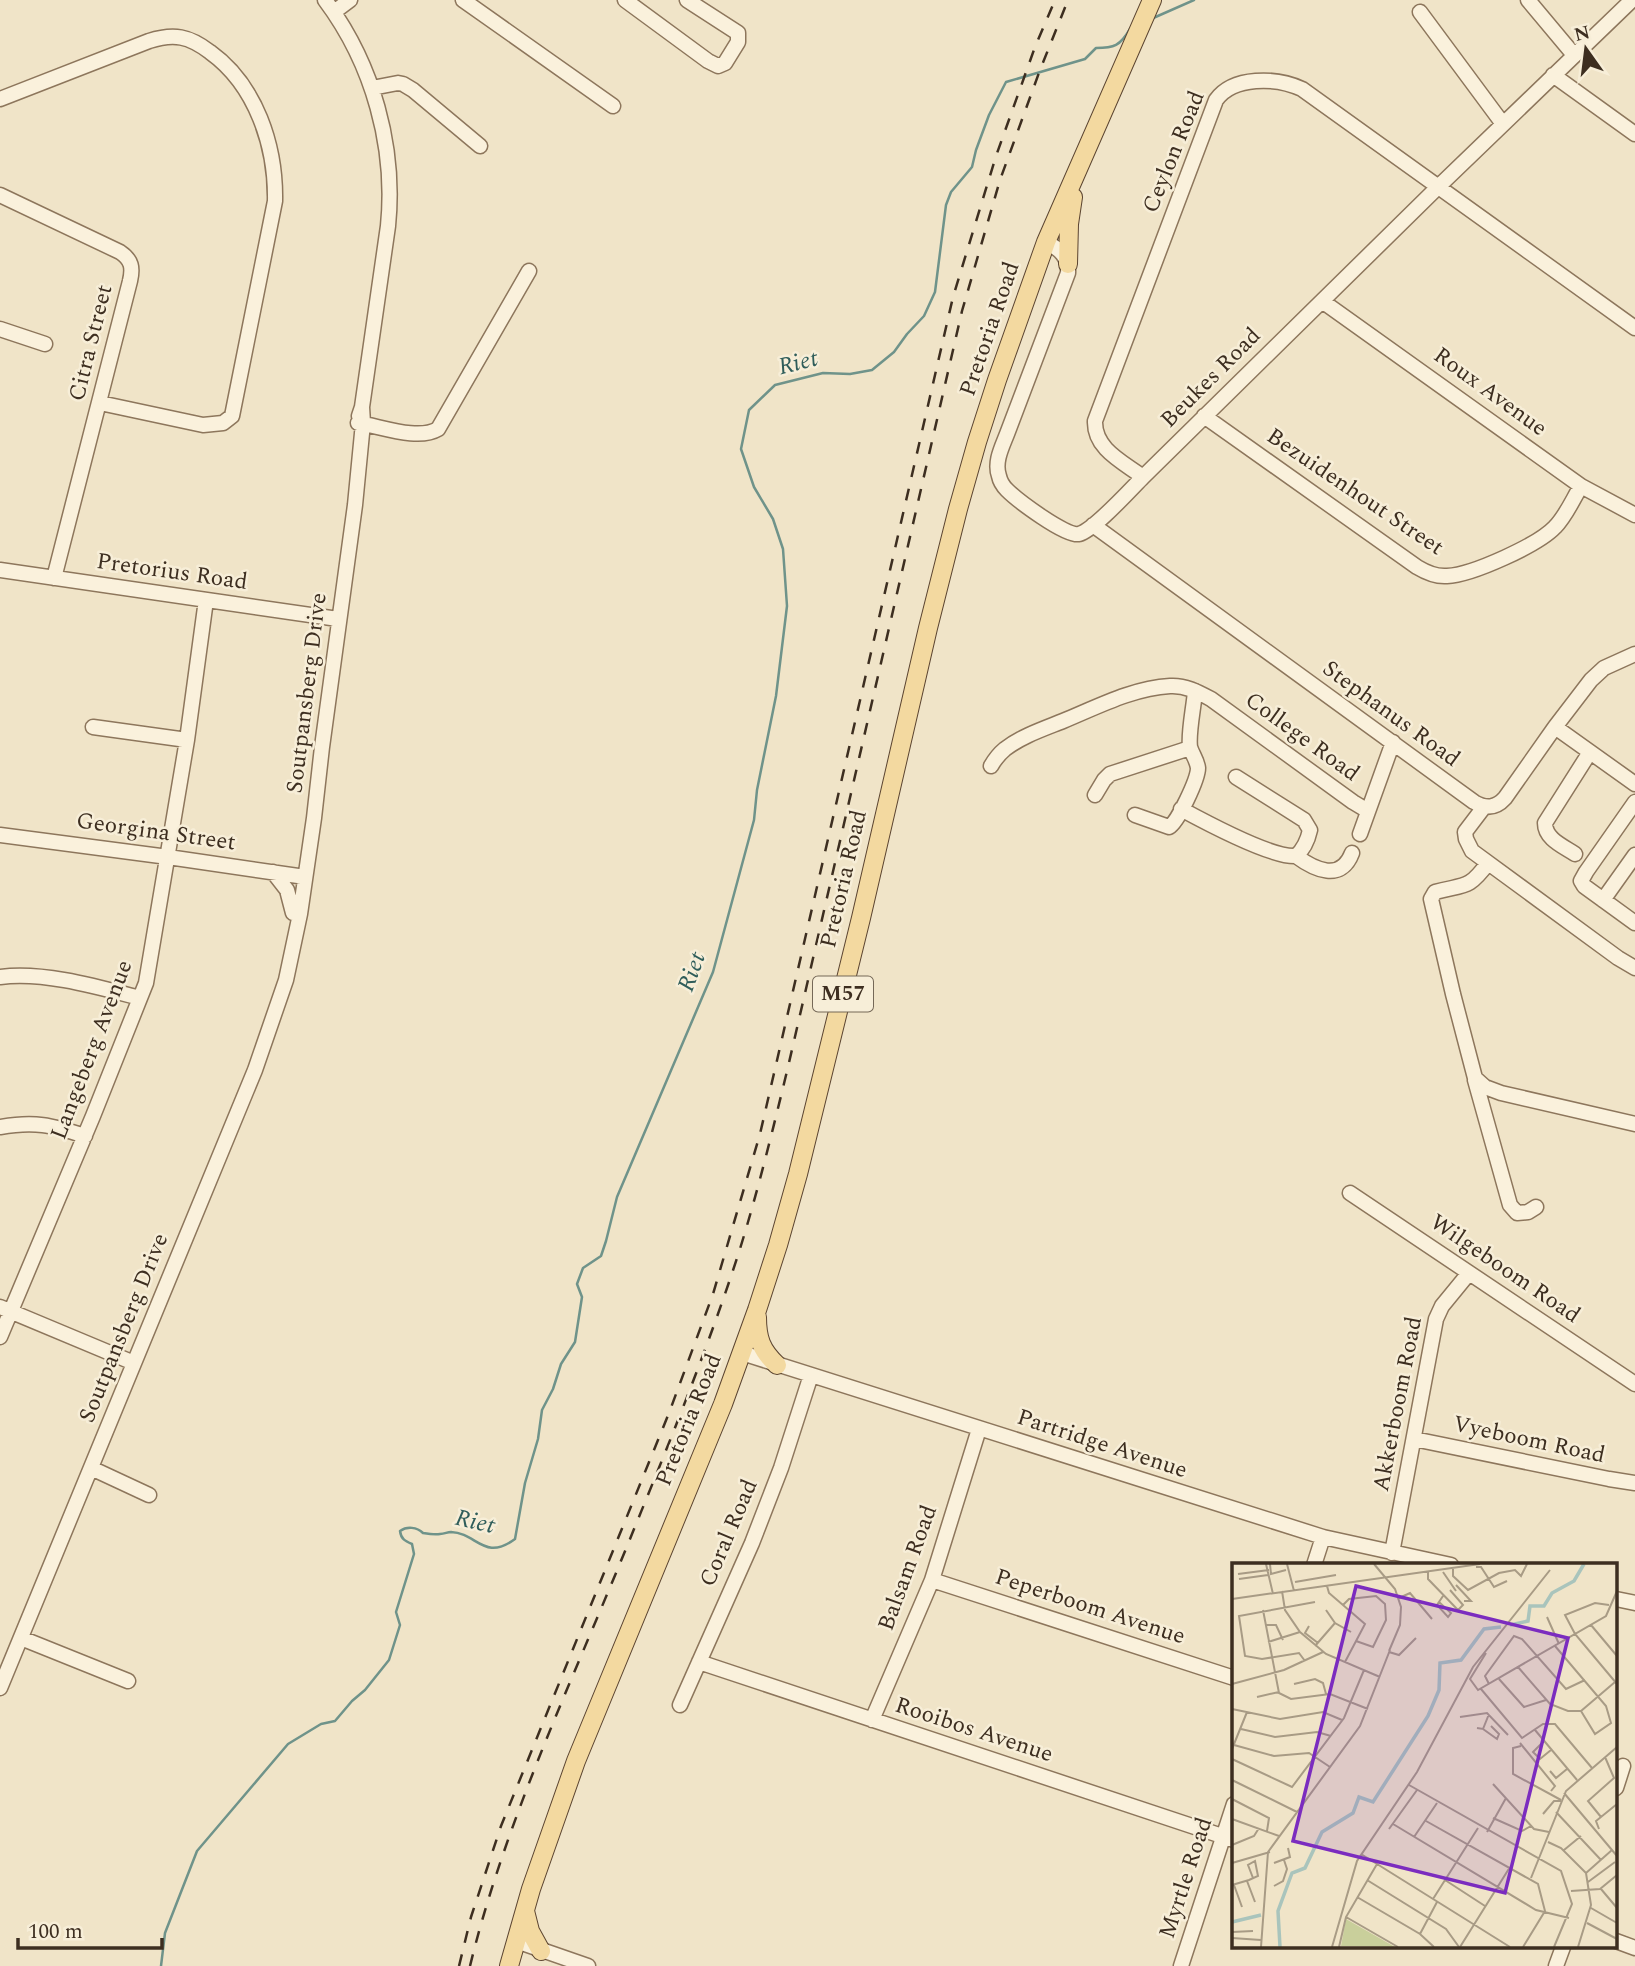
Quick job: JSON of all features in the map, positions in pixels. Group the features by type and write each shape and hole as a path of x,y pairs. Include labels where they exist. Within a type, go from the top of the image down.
{"main road":[{"name":"Pretoria Road","path":"509,1966 552,1827 576,1761 757,1310 795,1186 827,1063 958,509 997,380 1046,242 1150,5"},
{"path":"1038,264 1052,260 1068,263 1070,213 1076,176"},
{"path":"757,1310 760,1344 777,1365"},
{"path":"509,1966 523,1957 543,1952 530,1931 525,1911"}],"street":[{"name":"Soutpansberg Drive","path":"283,983 286,980 300,914 307,817 390,209 386,144 372,89 349,37 325,0"},
{"path":"334,12 350,0"},
{"path":"463,0 613,106"},
{"path":"625,0 708,61 722,65 740,39 738,33 687,0"},
{"path":"1528,0 1574,55"},
{"name":"Beukes Road","path":"1093,525 1632,0"},
{"path":"1420,12 1503,124"},
{"path":"0,99 149,41 172,36 200,44 231,70 248,94 262,123 272,163 275,201 232,416 223,423 202,425 100,403"},
{"path":"1553,75 1635,134"},
{"name":"Ceylon Road","path":"1143,477 1102,445 1097,437 1095,421 1211,111 1221,93 1249,81 1294,85 1308,93 1635,328"},
{"path":"372,89 403,84 480,146"},
{"name":"Citra Street","path":"0,195 120,252 130,261 132,273 54,578"},
{"path":"1046,242 1061,251 1068,263 1068,273 1003,445 997,472 1002,485 1008,491 1036,513 1070,534 1081,533 1093,525"},
{"path":"360,423 422,434 438,429 529,271"},
{"name":"Roux Avenue","path":"1322,300 1581,486 1635,514"},
{"path":"0,329 45,344"},
{"name":"Bezuidenhout Street","path":"1204,416 1417,567 1440,576 1458,575 1474,570 1544,536 1560,521 1581,486"},
{"name":"Stephanus Road","path":"1093,525 1484,807"},
{"name":"Pretorius Road","path":"0,570 334,618"},
{"name":"Langeberg Avenue","path":"0,1337 5,1309 85,1136 149,973 187,740 206,600"},
{"path":"1635,654 1604,668 1585,688 1501,802 1484,807 1465,835 1467,844 1488,863 1635,968"},
{"path":"991,766 1000,753 1017,741 1123,697 1171,686 1195,691 1190,748 1197,762 1197,776 1174,824 1169,827 1135,815"},
{"name":"College Road","path":"1195,691 1368,811"},
{"path":"93,727 187,740"},
{"path":"1555,727 1635,785"},
{"name":"College Road","path":"1360,834 1393,742"},
{"path":"1095,795 1110,774 1190,748"},
{"path":"1575,854 1550,837 1544,829 1545,823 1590,752"},
{"path":"1236,777 1304,820 1310,830 1309,835 1301,852 1296,856"},
{"path":"1635,802 1582,879 1584,886 1635,923"},
{"path":"1181,809 1265,848 1286,856 1296,856 1312,868 1330,870 1345,866 1352,853"},
{"name":"Georgina Street","path":"0,835 302,877"},
{"path":"1603,900 1635,855"},
{"path":"1488,863 1473,882 1435,892 1431,899 1452,994 1510,1205 1517,1213 1528,1212 1536,1206"},
{"path":"273,872 287,890 293,913"},
{"name":"Soutpansberg Drive","path":"0,1688 255,1070 277,1010 293,913 302,877"},
{"path":"0,977 18,975 60,980 140,998"},
{"path":"1475,1078 1485,1087 1501,1093 1635,1124"},
{"path":"0,1127 38,1123 85,1136"},
{"name":"Wilgeboom Road","path":"1350,1193 1635,1384"},
{"name":"Akkerboom Road","path":"1392,1553 1438,1313 1469,1273"},
{"path":"5,1309 134,1363"},
{"name":"Partridge Avenue","path":"742,1353 1322,1536 1441,1563"},
{"name":"Coral Road","path":"680,1705 781,1468 811,1375"},
{"name":"Balsam Road","path":"872,1720 932,1580 979,1429"},
{"name":"Vyeboom Road","path":"1415,1439 1635,1483"},
{"path":"91,1468 149,1495"},
{"path":"1315,1563 1322,1536"},
{"name":"Peperboom Avenue","path":"932,1580 1232,1677"},
{"path":"21,1638 128,1681"},
{"name":"Rooibos Avenue","path":"699,1662 1229,1839"},
{"path":"1618,1783 1625,1766"},
{"name":"Myrtle Road","path":"1181,1966 1229,1839 1232,1818"},
{"path":"516,1941 588,1966"},
{"path":"1618,1942 1635,1948"},
{"path":"1556,1966 1563,1948"}],"waterway":[{"name":"Riet","path":"1151,19 1194,0"},
{"name":"Riet","path":"161,1966 165,1933 197,1851 288,1744 321,1724 335,1721 389,1660 400,1625 396,1612 414,1554 412,1544 401,1536 400,1531 412,1528 430,1534 451,1532 496,1548 515,1539 542,1410 553,1389 561,1364 575,1342 582,1297 577,1284 583,1268 601,1256 617,1197 713,972 754,820 757,790 776,696 787,606 783,549 773,519 754,487 741,449 749,410 775,385 823,373 850,374 872,370 894,352 924,316 935,292 946,205 951,192 972,167 989,115 1006,82 1085,59 1096,48 1120,42 1130,29"}],"railway":[{"path":"459,1966 471,1917 501,1826 669,1413 713,1294 760,1134 953,297 996,156 1055,0"},
{"path":"470,1966 502,1856 522,1801 674,1429 739,1252 788,1067 962,311 1000,180 1068,0"}]}
